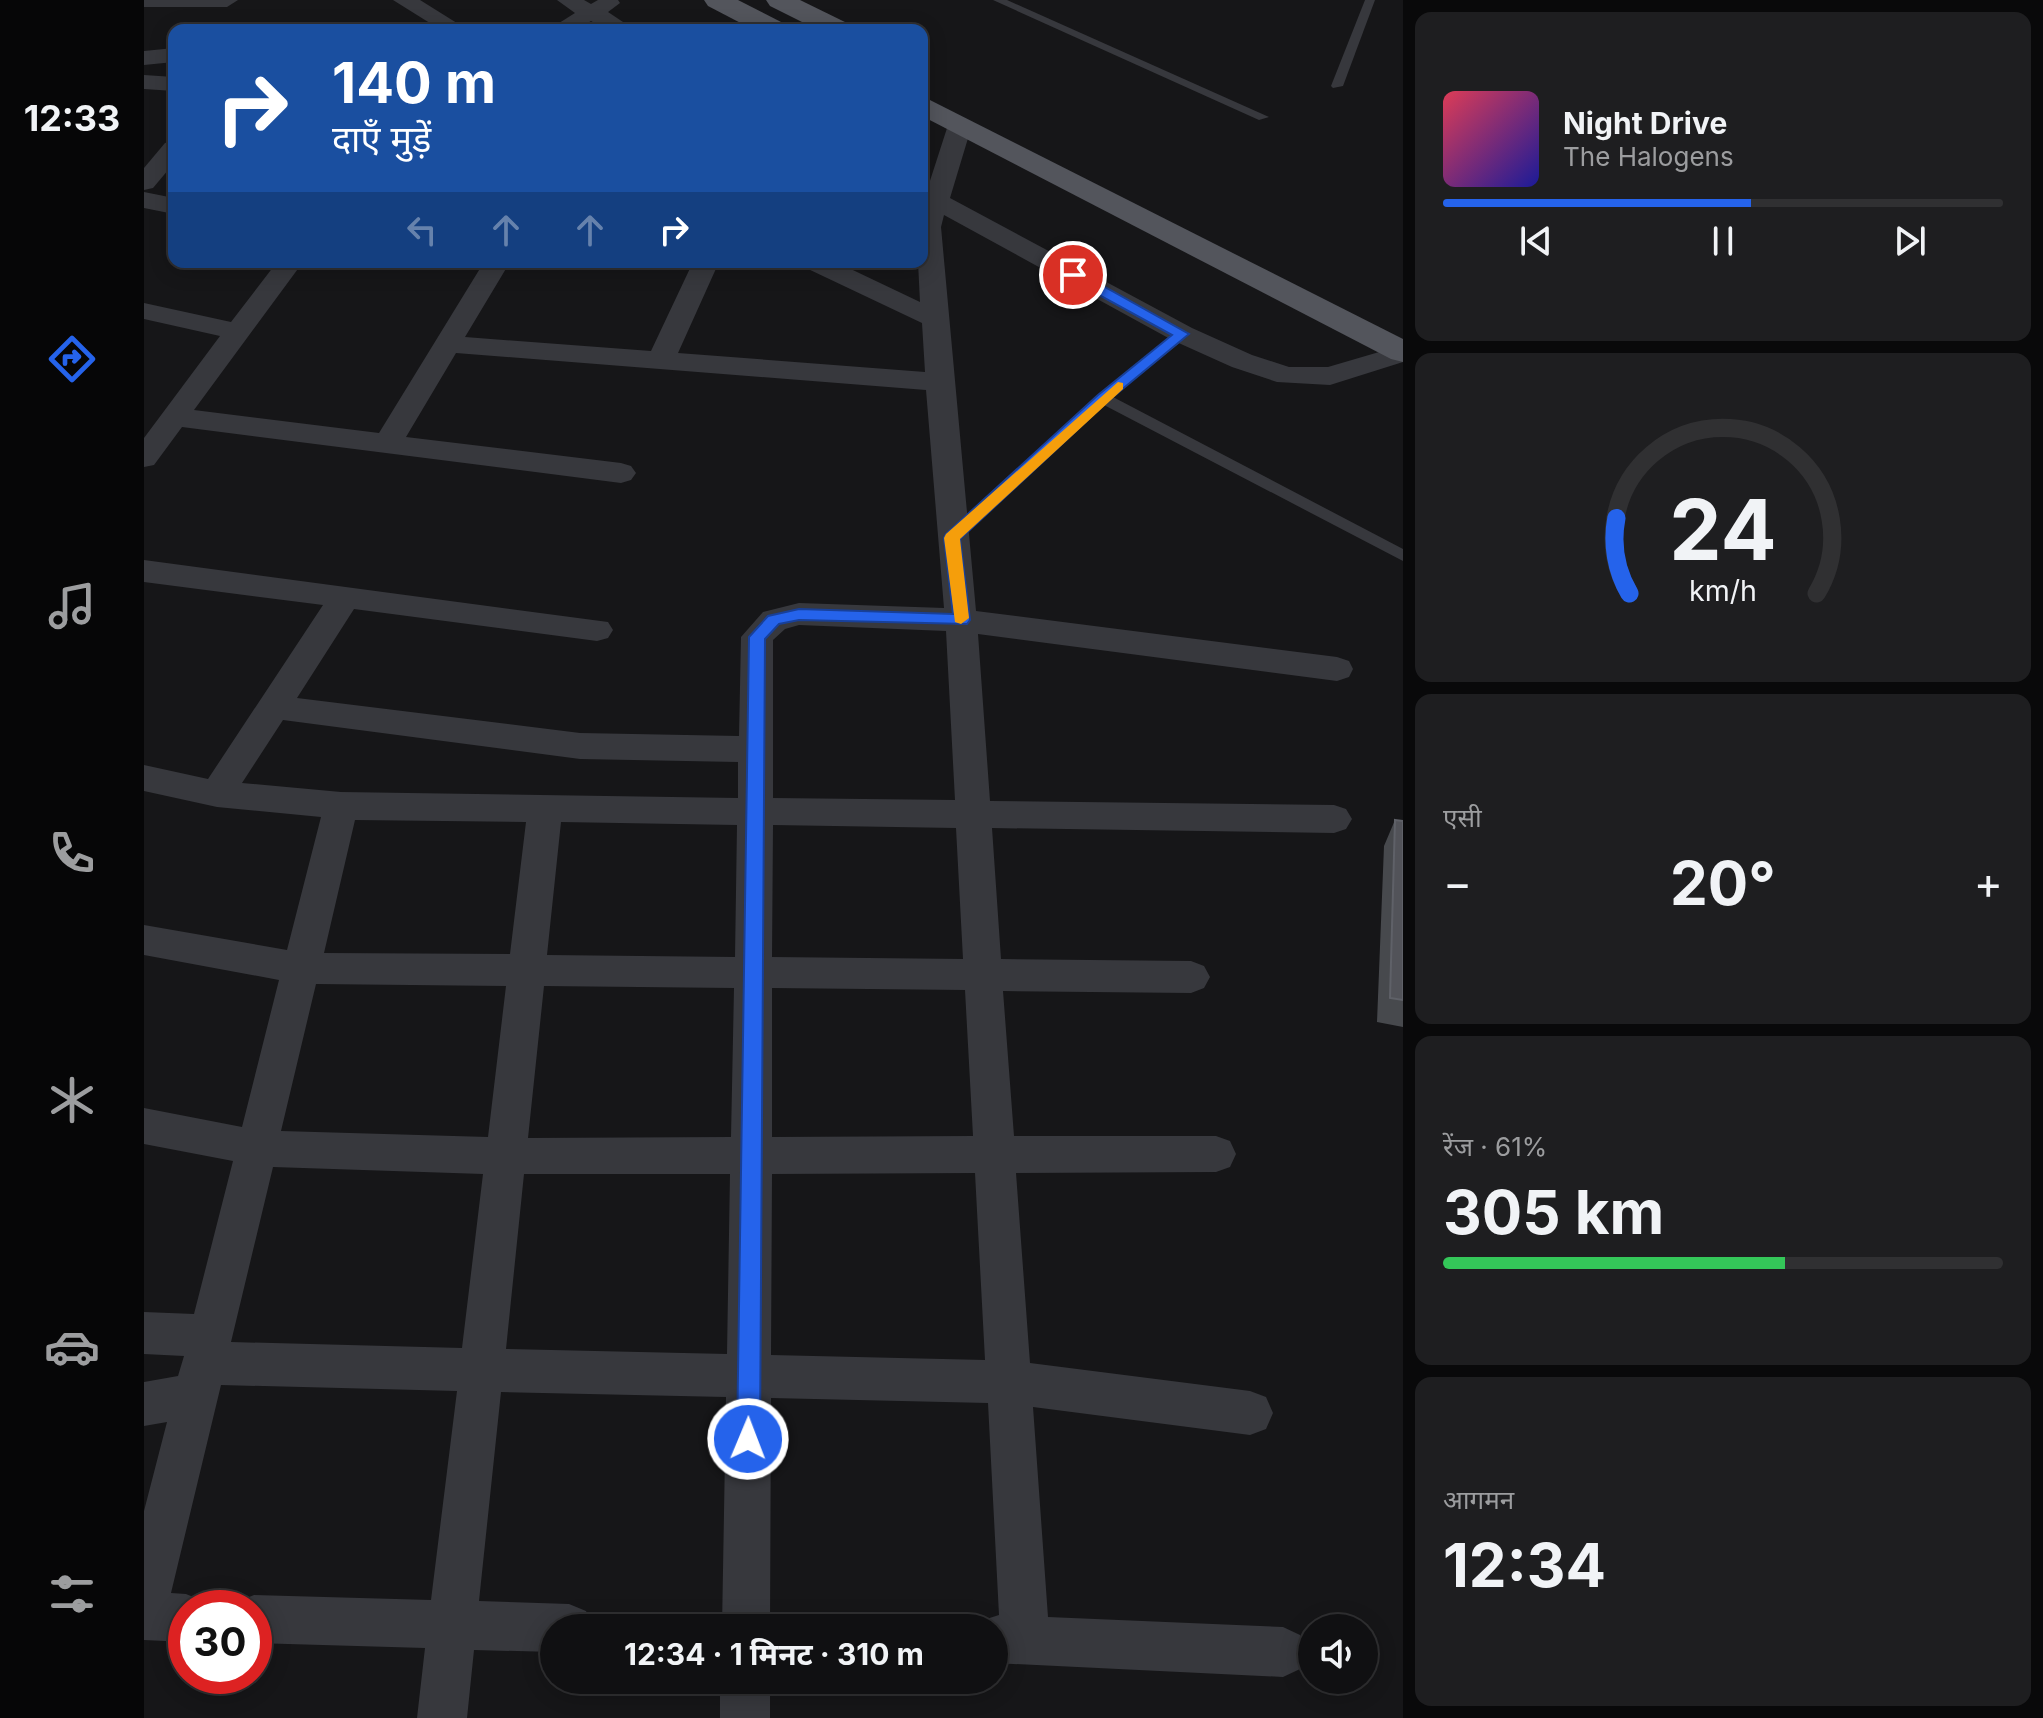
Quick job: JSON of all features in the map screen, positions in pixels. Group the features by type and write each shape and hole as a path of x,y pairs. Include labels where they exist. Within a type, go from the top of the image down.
{"main road":[{"path":"717,0 763,24"},
{"path":"779,0 827,24"},
{"path":"928,108 1403,352"}],"street":[{"path":"144,0 224,10 236,0"},
{"path":"568,0 613,24"},
{"path":"570,24 614,0"},
{"path":"421,3 449,24"},
{"path":"144,58 168,56"},
{"path":"144,82 168,83"},
{"path":"960,125 929,197 928,227 961,620 996,1154 1009,1382 1009,1639 1283,1652"},
{"path":"144,183 168,155"},
{"path":"929,197 1182,334 1242,361 1287,376 1330,376 1403,352"},
{"path":"144,200 168,205"},
{"path":"147,450 286,268"},
{"path":"387,444 493,268"},
{"path":"661,360 703,268"},
{"path":"828,268 935,319"},
{"path":"144,311 238,332"},
{"path":"447,344 940,382"},
{"path":"175,417 621,473"},
{"path":"144,571 597,630"},
{"path":"217,794 346,596"},
{"path":"746,1614 757,637 774,620 799,614 961,620 1337,669"},
{"path":"274,707 580,746 754,749"},
{"path":"144,778 217,794 341,806 1334,819"},
{"path":"144,1606 341,806"},
{"path":"442,1718 545,809"},
{"path":"144,940 301,968 1191,977"},
{"path":"144,1126 258,1148 506,1156 1216,1154"},
{"path":"144,1333 203,1365 1009,1382 1250,1413"},
{"path":"144,1404 203,1365"},
{"path":"144,1616 168,1617"},
{"path":"272,1620 540,1627"},
{"path":"745,1694 745,1718"}],"lane":[{"path":"998,0 1263,117"},
{"path":"1337,86 1370,0"},
{"path":"952,538 1103,398 1182,334"},
{"path":"1103,398 1403,556"}],"building":[{"path":"1395,820 1403,821 1403,1000 1390,998"}],"slow traffic":[{"path":"961,618 952,538 1118,386"}],"route":[{"path":"748,1439 757,637 774,620 799,614 961,620 952,538 1103,398 1182,334 1073,275"}]}
